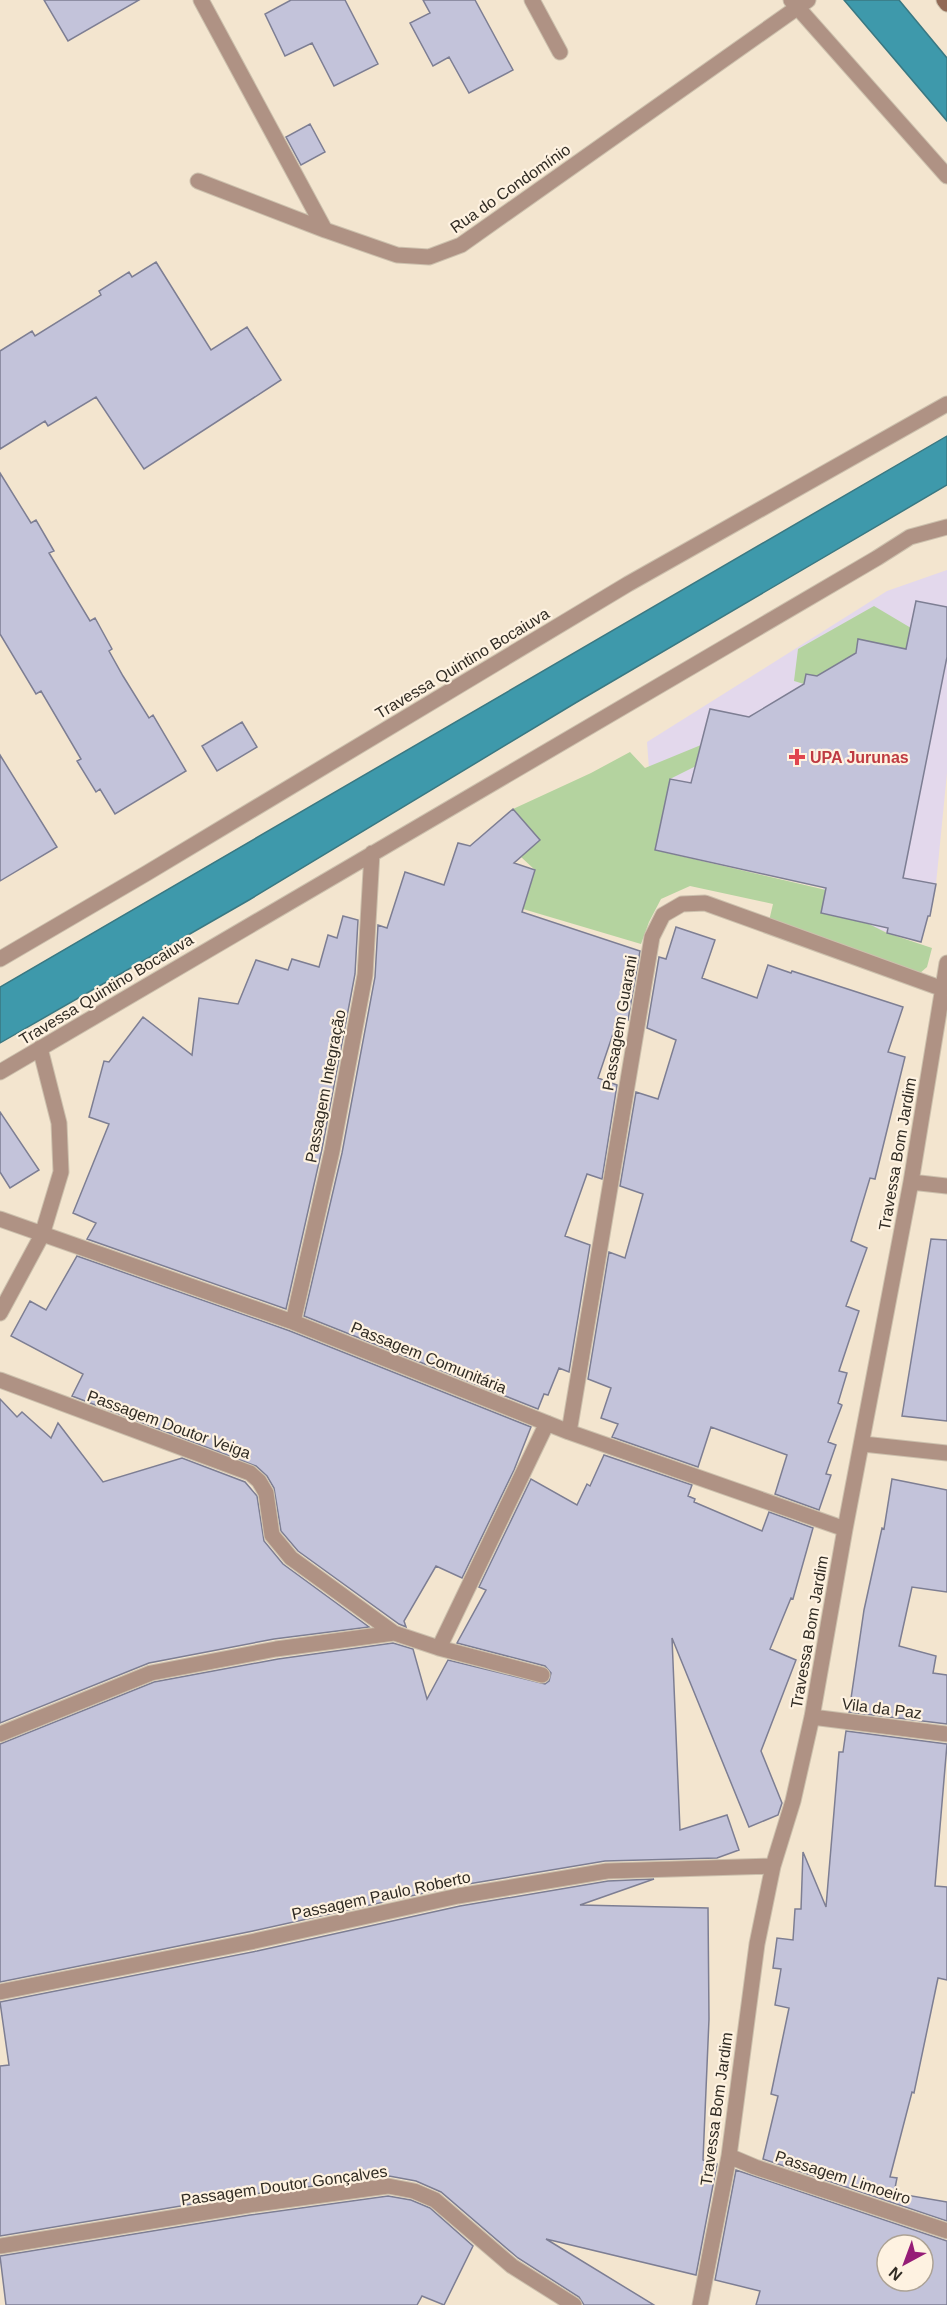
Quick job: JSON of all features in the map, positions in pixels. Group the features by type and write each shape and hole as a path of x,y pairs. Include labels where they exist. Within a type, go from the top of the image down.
{"street":[{"path":"201,0 325,230"},
{"path":"532,0 560,52"},
{"path":"944,0 947,4"},
{"path":"799,2 947,176"},
{"name":"Rua do Condomínio","path":"198,181 397,255 429,257 461,245 799,2"},
{"name":"Travessa Quintino Bocaiuva","path":"0,958 147,873 628,584 947,404"},
{"name":"Travessa Quintino Bocaiuva","path":"0,1072 910,537 947,527"},
{"name":"Passagem Integração","path":"292,1322 332,1151 365,975 372,853"},
{"name":"Passagem Guarani","path":"569,1432 652,937 663,915 682,904 705,903 943,989"},
{"name":"Travessa Bom Jardim","path":"700,2305 729,2156 757,1944 773,1866 794,1801 813,1717 845,1529 863,1444 911,1182 947,963"},
{"path":"0,1313 42,1234 61,1172 59,1123 40,1048"},
{"path":"911,1182 947,1186"},
{"name":"Passagem Comunitária","path":"0,1219 292,1322 569,1432 845,1529"},
{"name":"Passagem Doutor Veiga","path":"0,1380 249,1473 260,1481 266,1493 272,1535 281,1548 291,1558 394,1633 439,1648 542,1676"},
{"path":"439,1648 547,1423"},
{"path":"863,1444 947,1453"},
{"name":"Passagem Doutor Veiga","path":"0,1734 151,1673 276,1649 394,1633"},
{"name":"Vila da Paz","path":"813,1717 947,1734"},
{"name":"Passagem Paulo Roberto","path":"0,1992 255,1941 458,1896 607,1871 773,1866"},
{"name":"Passagem Limoeiro","path":"729,2156 755,2167 947,2231"},
{"name":"Passagem Doutor Gonçalves","path":"0,2247 249,2205 388,2186 414,2191 435,2200 512,2266 574,2305"}],"shaded area":[{"name":"UPA Jurunas","path":"947,570 947,773 936,884 921,942 821,913 823,882 655,850 647,742 887,591"}],"green space":[{"path":"874,606 911,628 907,649 858,640 850,683 807,674 804,684 794,681 798,649"},
{"path":"701,745 696,766 670,779 655,850 826,890 821,913 869,924 887,933 932,948 927,967 919,974 769,921 773,904 690,886 661,899 641,944 523,909 535,870 521,857 540,840 513,809 630,752 645,768"}],"water":[{"path":"844,0 899,0 947,58 947,121"},
{"path":"947,436 947,485 577,702 249,900 0,1043 0,987"}],"building":[{"path":"44,0 139,0 68,41"},
{"path":"291,0 345,0 378,64 334,86 312,43 285,56 265,14"},
{"path":"423,0 475,0 513,70 469,93 449,57 433,66 410,23 430,13"},
{"path":"310,124 325,152 301,165 286,137"},
{"path":"156,262 211,350 247,327 281,380 144,469 96,397 48,426 45,421 0,449 0,351 32,331 35,336 101,295 99,291 129,272 132,277"},
{"path":"0,473 31,523 36,520 54,551 49,553 90,621 95,618 112,649 109,651 123,676 149,718 153,715 186,771 115,814 100,789 96,792 77,761 81,759 41,691 36,694 0,634"},
{"name":"UPA Jurunas","path":"916,601 947,607 947,657 903,878 936,884 930,916 928,916 921,942 887,933 888,928 821,913 826,888 655,850 670,779 691,783 710,709 749,717 804,684 806,674 817,676 856,653 858,639 906,649"},
{"path":"242,722 257,747 217,771 202,746"},
{"path":"0,755 57,847 0,881"},
{"path":"513,809 540,840 514,863 535,870 522,912 640,951 628,1020 619,1016 598,1078 617,1085 602,1179 587,1174 565,1236 590,1245 569,1372 559,1368 548,1395 544,1394 538,1409 304,1316 342,1153 375,977 378,925 387,928 405,872 444,885 458,843 470,846"},
{"path":"343,916 358,920 355,974 322,1149 286,1309 87,1239 96,1223 73,1213 109,1124 89,1117 104,1061 109,1062 143,1017 192,1055 199,998 238,1004 256,960 288,970 292,959 319,967 328,935 337,938"},
{"path":"676,927 715,940 702,978 757,998 768,965 903,1007 888,1052 905,1057 875,1179 870,1178 851,1241 867,1248 846,1306 859,1311 839,1371 847,1373 838,1403 842,1405 828,1442 836,1445 826,1474 831,1475 819,1510 775,1494 787,1455 711,1427 698,1467 612,1437 618,1424 601,1418 611,1388 588,1379 609,1252 625,1258 643,1194 620,1186 636,1092 658,1099 676,1040 647,1028 659,957 666,959"},
{"path":"0,1112 39,1170 10,1188 0,1172"},
{"path":"931,1239 947,1240 947,1421 902,1416"},
{"path":"77,1256 290,1331 531,1427 514,1470 462,1578 436,1566 404,1621 406,1627 399,1624 298,1551 281,1531 274,1488 267,1476 256,1466 72,1396 83,1374 11,1336 30,1301 46,1310"},
{"path":"0,1399 17,1417 22,1412 51,1438 58,1423 103,1482 182,1458 245,1482 257,1496 264,1541 283,1564 369,1627 274,1639 149,1663 0,1723"},
{"path":"604,1455 692,1485 688,1496 695,1499 694,1502 762,1531 769,1512 813,1528 793,1599 791,1598 770,1649 796,1660 761,1751 782,1803 778,1815 749,1827 672,1638 680,1830 727,1815 739,1850 717,1858 605,1861 456,1886 253,1931 0,1982 0,1744 154,1682 278,1659 393,1643 413,1649 427,1699 448,1660 545,1684 549,1681 551,1673 545,1666 457,1643 486,1590 479,1587 531,1479 577,1505 587,1484 590,1486"},
{"path":"892,1479 947,1490 947,1592 912,1587 899,1646 936,1656 933,1673 947,1675 947,1724 849,1712 864,1610 882,1528 884,1529"},
{"path":"846,1731 947,1744 935,1886 947,1887 947,1980 938,1978 914,2093 912,2092 890,2177 897,2178 894,2193 947,2202 947,2221 763,2159 778,2096 771,2094 789,2008 775,2005 781,1969 773,1968 777,1938 793,1940 795,1909 801,1909 803,1852 826,1907 839,1752 843,1752"},
{"path":"654,1879 580,1905 708,1908 709,2019 703,2160 717,2164 696,2275 546,2239 654,2305 584,2305 579,2297 518,2258 441,2192 416,2181 389,2176 247,2195 0,2236 0,2066 9,2065 0,2002 257,1951 460,1906 608,1881"},
{"path":"736,2170 923,2233 875,2233 875,2293 935,2293 935,2237 947,2241 947,2305 756,2305 760,2291 715,2280"},
{"path":"388,2196 411,2200 430,2208 473,2246 444,2305 422,2296 417,2305 6,2305 0,2256 250,2215"}],"place":[{"name":"UPA Jurunas","path":"797,757"}]}
